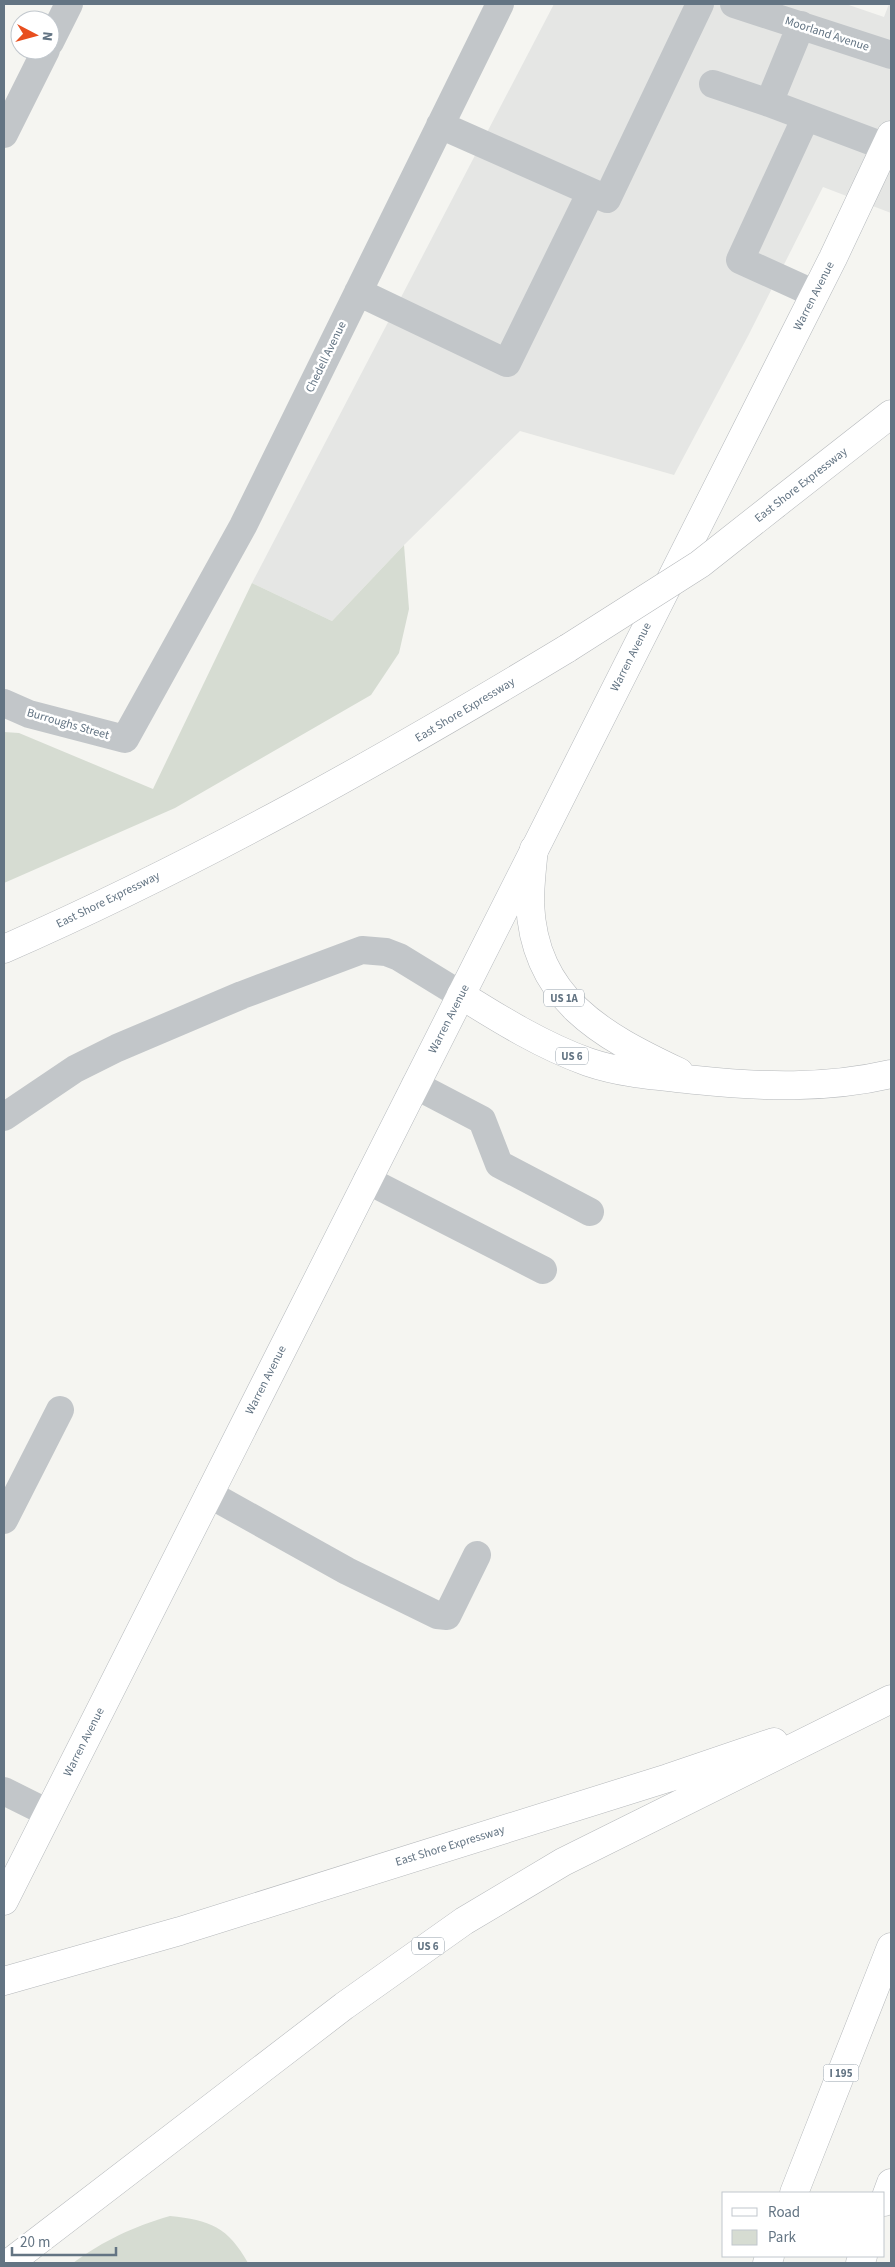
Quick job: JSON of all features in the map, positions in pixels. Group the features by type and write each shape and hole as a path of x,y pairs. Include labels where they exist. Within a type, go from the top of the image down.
{"main road":[{"name":"Warren Avenue","path":"4,1901 815,294 889,141"},
{"name":"East Shore Expressway","path":"4,949 204,854 262,824 428,732 568,648 700,564 891,414"},
{"name":"US 1A","path":"534,849 530,884 532,921 540,956 557,988 569,1004 600,1030 642,1054 696,1080 727,1084 787,1086 846,1082 891,1074"},
{"name":"US 6","path":"461,995 506,1023 588,1062 641,1075 696,1080"},
{"name":"East Shore Expressway","path":"4,1980 180,1930 668,1778 891,1699"},
{"name":"US 6","path":"9,2263 344,2006 464,1922 563,1862 891,1699"},
{"name":"I 195","path":"794,2192 891,1947"},
{"path":"885,2199 891,2183"}],"street":[{"path":"60,22 69,4"},
{"name":"Chedell Avenue","path":"144,706 243,526 500,4"},
{"path":"440,125 607,199 700,4"},
{"name":"Moorland Avenue","path":"734,4 891,55"},
{"path":"770,103 801,25"},
{"path":"4,134 41,60"},
{"path":"713,84 806,117 889,141"},
{"path":"806,117 740,260 815,294"},
{"path":"358,292 507,363 591,192"},
{"name":"Burroughs Street","path":"4,703 29,714 125,740 144,706"},
{"path":"4,1117 74,1069 116,1048 242,995 357,952 373,950 386,952 414,964 461,995"},
{"path":"415,1085 482,1120 499,1164 590,1212"},
{"path":"367,1180 543,1270"},
{"path":"4,1520 60,1410"},
{"path":"209,1494 347,1571 437,1615 447,1616 477,1555"},
{"path":"4,1791 48,1813"}],"shaded area":[{"path":"554,4 846,4 884,17 889,4 891,4 891,213 823,187 748,336 674,475 520,431 404,545 332,621 252,583"}],"green space":[{"path":"404,545 409,609 399,653 371,695 175,808 4,883 4,732 19,733 153,789 252,583 332,621"},
{"path":"170,2216 196,2220 217,2227 233,2241 248,2263 73,2263 119,2235"}]}
